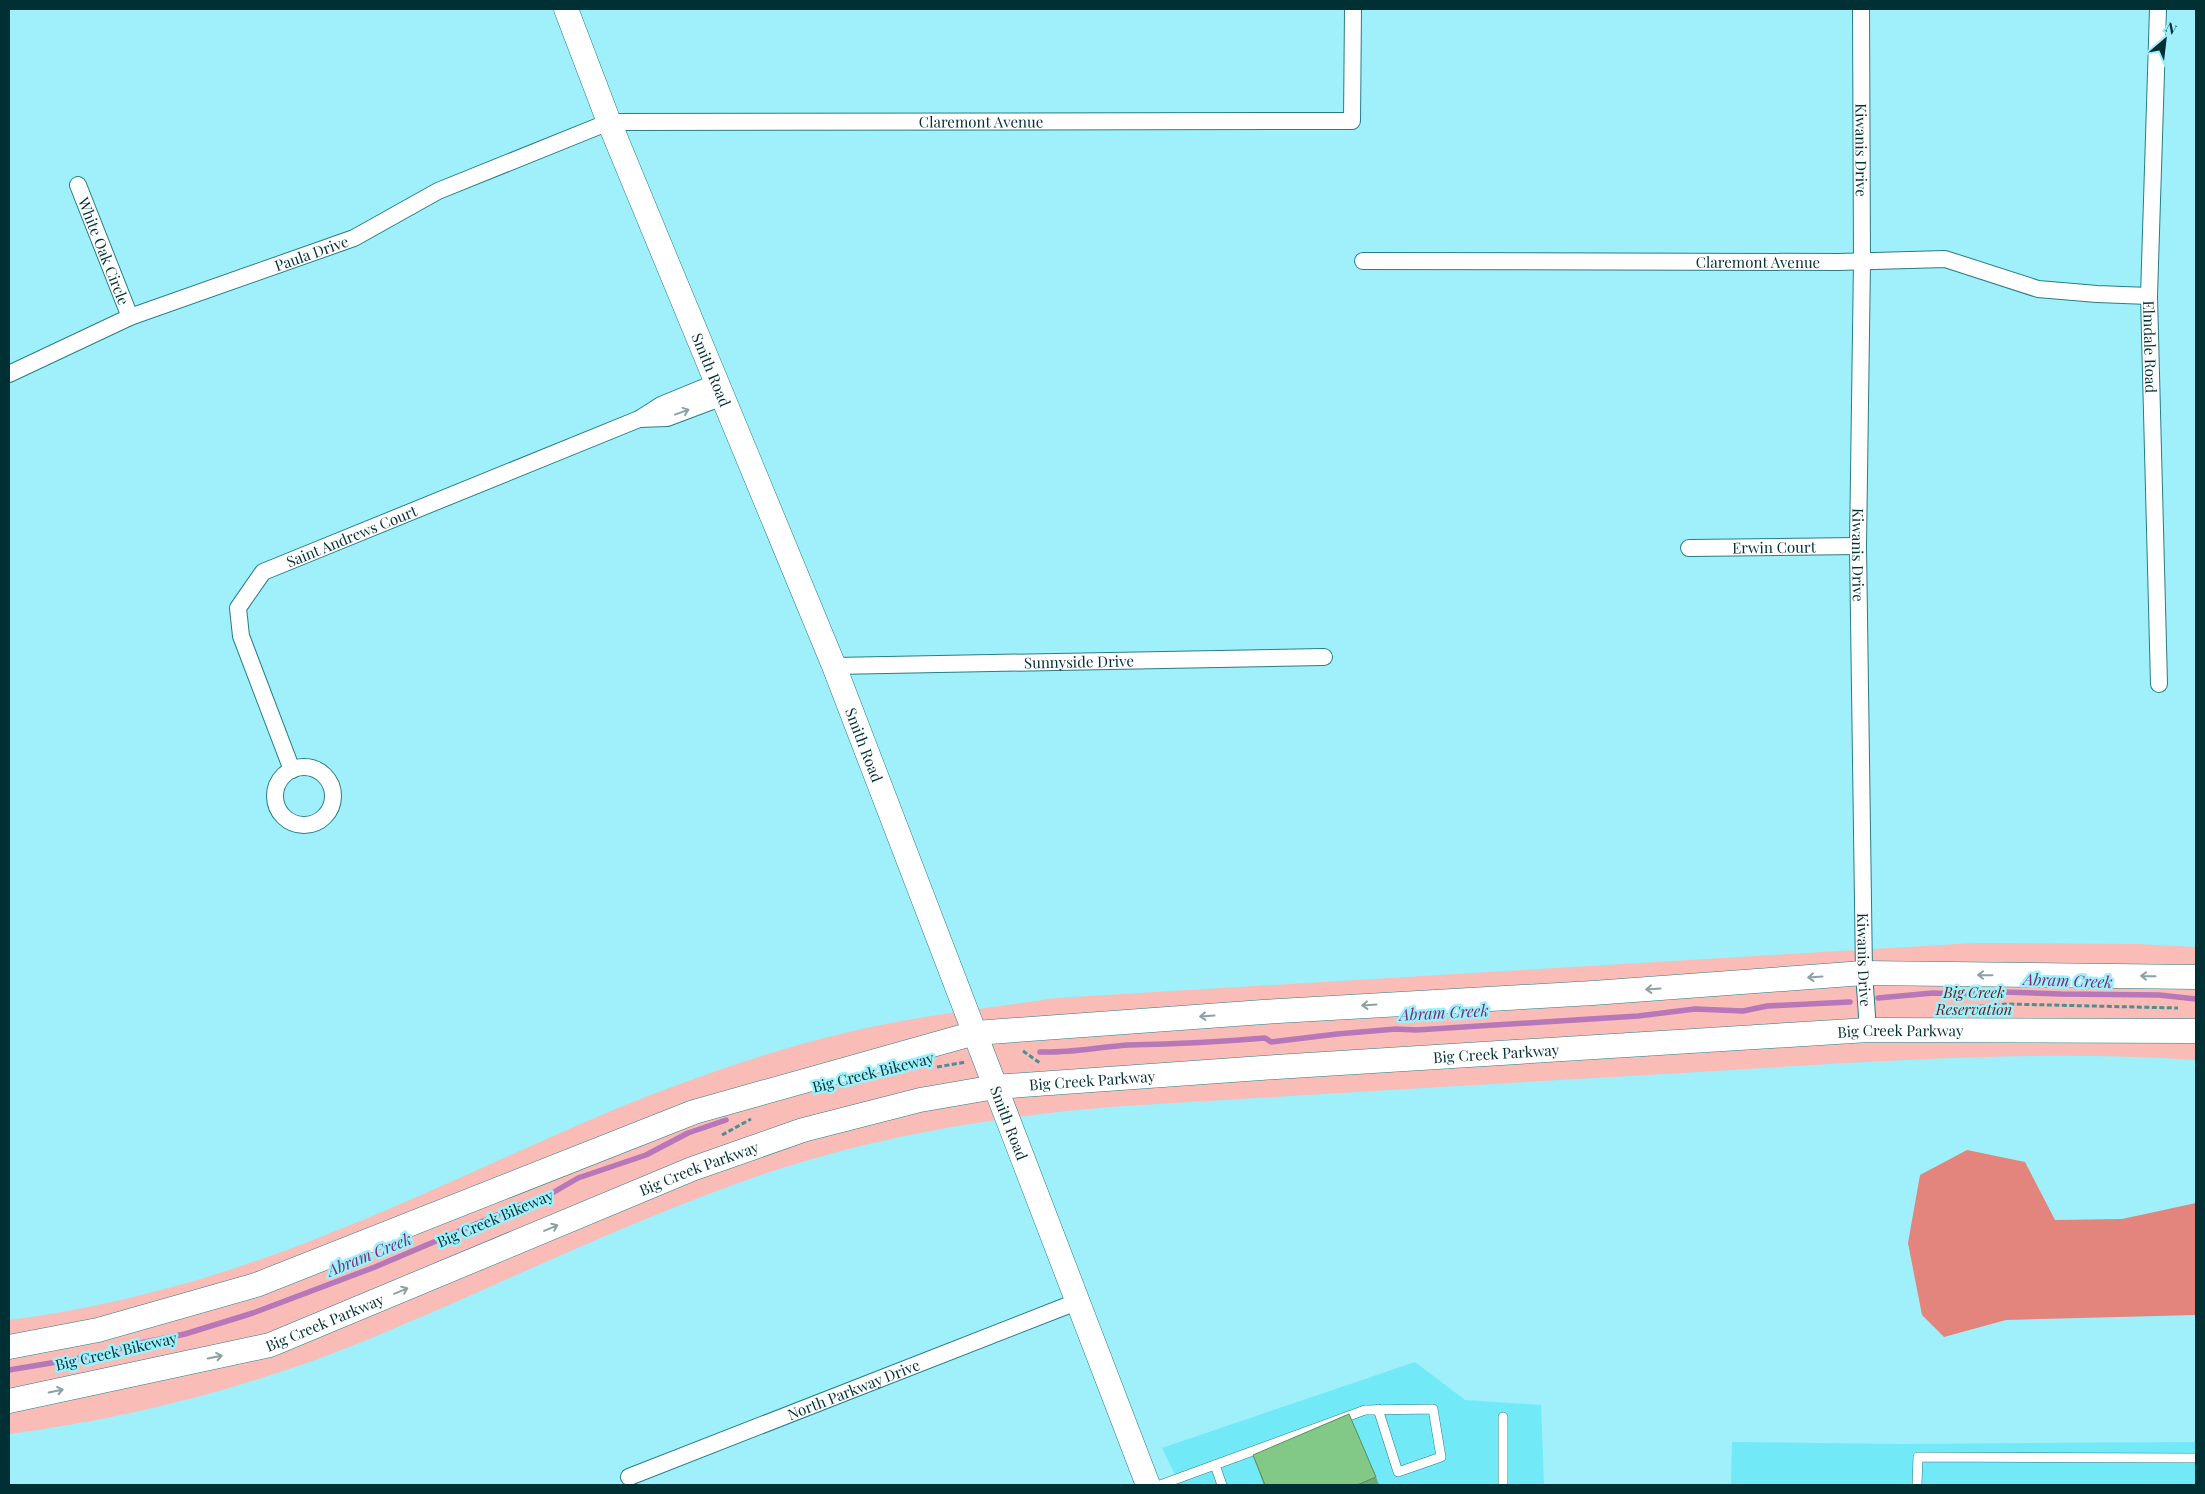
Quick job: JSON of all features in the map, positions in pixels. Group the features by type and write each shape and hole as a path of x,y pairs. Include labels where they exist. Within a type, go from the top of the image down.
{"street":[{"name":"Smith Road","path":"566,9 609,122 834,666 1148,1485"},
{"name":"Claremont Avenue","path":"609,122 1352,122 1353,9"},
{"name":"Kiwanis Drive","path":"1861,9 1862,261 1858,546 1864,974 1868,1030"},
{"name":"Elmdale Road","path":"2158,9 2148,296 2158,684"},
{"name":"Paula Drive","path":"9,374 130,317 354,238 438,191 609,122"},
{"name":"White Oak Circle","path":"78,185 130,317"},
{"name":"Claremont Avenue","path":"1363,261 1945,260 2038,289 2148,296"},
{"name":"Saint Andrews Court","path":"292,770 241,636 238,608 263,572 639,419 660,405 720,390"},
{"name":"Erwin Court","path":"1689,548 1858,546"},
{"name":"Sunnyside Drive","path":"834,666 1324,657"},
{"path":"9,1347 98,1330 256,1285 694,1112 975,1033 1263,1012 1593,993 1864,974 2196,977"},
{"name":"Big Creek Parkway","path":"9,1401 270,1345 692,1169 803,1130 920,1100 995,1087 1276,1067 1868,1030 2196,1031"},
{"name":"North Parkway Drive","path":"630,1477 1079,1301"}],"lane":[{"path":"1160,1485 1365,1410 1378,1409 1433,1409 1442,1456 1398,1472 1378,1409"},
{"path":"1503,1417 1503,1485"},
{"path":"1918,1485 1918,1457 2196,1458"},
{"path":"1215,1465 1222,1485"}],"path":[{"path":"1953,1008 2008,1004 2180,1009"},
{"name":"Big Creek Bikeway","path":"930,1069 956,1063"},
{"path":"716,1138 754,1117"}],"shaded area":[{"path":"1967,1150 2025,1162 2055,1220 2122,1219 2196,1203 2196,1315 2006,1320 1944,1337 1922,1315 1908,1243 1920,1175"},
{"path":"1415,1362 1465,1400 1541,1405 1544,1485 1180,1485 1162,1448"},
{"path":"1732,1442 1902,1444 2196,1442 2196,1485 1731,1485"}],"green space":[{"name":"Big Creek Reservation","path":"1974,943 2137,944 2196,947 2196,1060 2134,1057 2010,1056 1885,1061 1109,1107 1025,1116 942,1129 860,1146 819,1157 726,1188 621,1229 362,1342 277,1373 233,1387 143,1410 98,1420 9,1434 9,1320 127,1299 205,1278 281,1252 360,1221 648,1096 748,1060 816,1040 885,1024 953,1012 1056,998"}],"building":[{"path":"1349,1414 1376,1477 1357,1485 1265,1485 1253,1455"}],"waterway":[{"name":"Abram Creek","path":"1878,998 1933,993 2003,992 2159,995 2196,999"},
{"name":"Abram Creek","path":"1040,1052 1073,1051 1128,1045 1265,1038 1271,1042 1396,1029 1416,1030 1638,1016 1695,1009 1743,1011 1767,1006 1850,1002"},
{"name":"Abram Creek","path":"9,1370 105,1354 130,1345 185,1334 253,1313 375,1267 518,1206 549,1195 578,1178 646,1155 688,1133 726,1120"}]}
